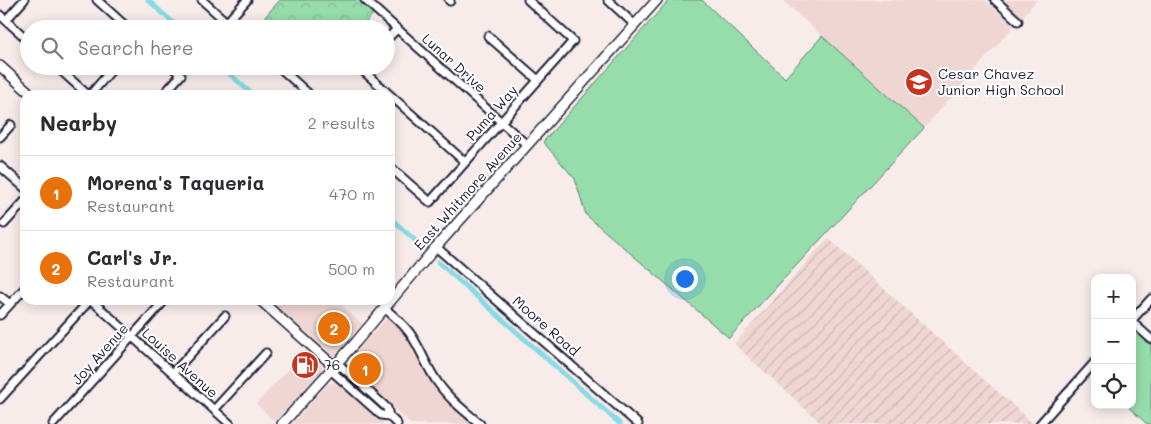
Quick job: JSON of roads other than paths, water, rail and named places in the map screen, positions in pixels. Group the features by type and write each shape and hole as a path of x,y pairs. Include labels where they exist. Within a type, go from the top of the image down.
{"main road":[{"name":"East Whitmore Avenue","path":"395,295 657,0"},
{"path":"0,66 26,90"},
{"path":"266,305 334,366"},
{"name":"East Whitmore Avenue","path":"282,424 387,305"}],"street":[{"path":"20,33 3,18 24,0"},
{"path":"97,0 119,20"},
{"path":"202,0 225,20"},
{"path":"229,20 246,0"},
{"name":"Lunar Drive","path":"365,0 387,20"},
{"name":"Puma Way","path":"395,170 430,202 573,41 528,0"},
{"path":"608,0 635,25"},
{"path":"995,0 1018,20"},
{"name":"Lunar Drive","path":"397,29 527,145"},
{"path":"488,36 538,80"},
{"path":"66,75 83,90"},
{"path":"93,90 107,75"},
{"path":"168,90 181,75"},
{"path":"288,75 304,90"},
{"path":"368,75 384,90"},
{"path":"395,99 465,162"},
{"path":"0,137 11,125"},
{"path":"0,166 20,184"},
{"path":"4,224 20,206"},
{"name":"Moore Road","path":"436,247 638,424"},
{"path":"0,315 20,293"},
{"path":"0,296 10,304"},
{"path":"1134,319 1151,299"},
{"path":"0,399 86,305"},
{"name":"Louise Avenue","path":"97,305 230,424"},
{"name":"Joy Avenue","path":"53,424 161,305"},
{"path":"384,308 409,332 439,385 450,398 480,424"},
{"path":"173,373 225,316"},
{"path":"1136,325 1151,339"},
{"path":"214,410 266,353"},
{"path":"1040,424 1093,364"},
{"path":"334,366 342,367 387,408 389,416 397,424"}],"waterway":[{"path":"148,0 170,20"},
{"path":"231,75 247,90"},
{"path":"395,222 425,249"},
{"path":"438,262 620,424"}],"place":[{"name":"Cesar Chavez Junior High School","path":"919,82"},
{"name":"Carl's Jr.","path":"334,328"},
{"name":"76","path":"305,365"},
{"name":"Morena's Taqueria","path":"365,369"}]}
